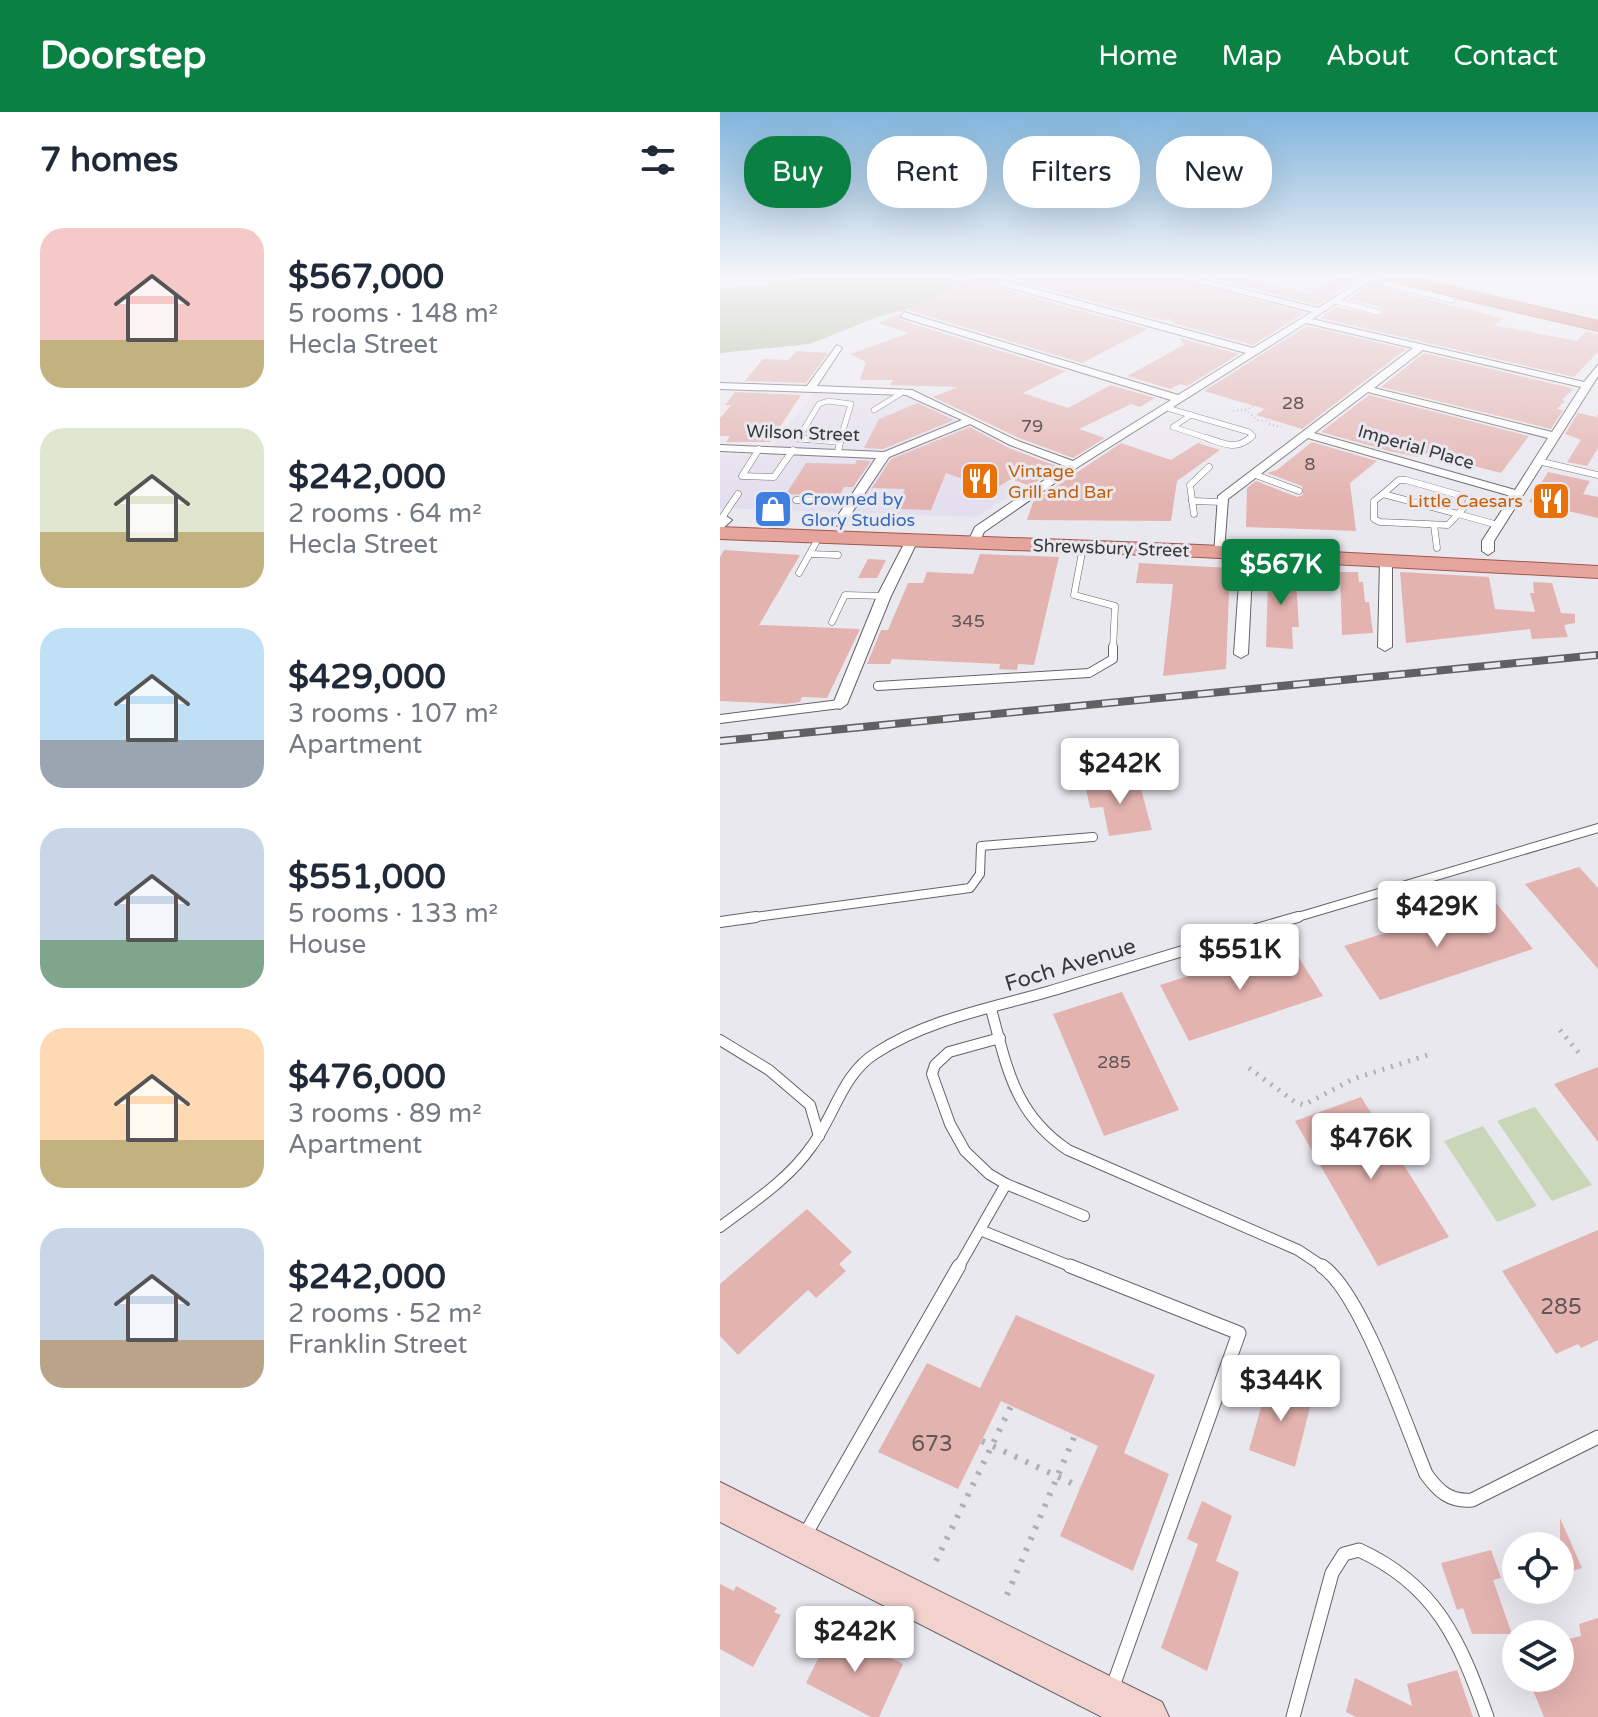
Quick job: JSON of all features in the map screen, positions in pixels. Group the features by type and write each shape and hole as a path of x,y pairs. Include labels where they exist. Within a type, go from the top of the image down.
{"main road":[{"name":"Shrewsbury Street","path":"721,524 839,523 1083,547 1219,545 1247,554 1598,572"},
{"name":"Shrewsbury Street","path":"721,524 815,545 976,536 1219,545 1437,548 1598,557"},
{"path":"720,1501 1147,1717"}],"street":[{"path":"811,388 834,352"},
{"path":"1025,352 1180,399"},
{"path":"976,536 1074,465 1255,352"},
{"path":"1219,545 1222,498 1415,352"},
{"path":"1442,352 1587,386"},
{"path":"1488,551 1488,541 1516,494 1598,368"},
{"path":"720,386 903,392 970,420 1014,443 1074,465"},
{"path":"1366,389 1555,436"},
{"path":"839,523 885,455 970,420"},
{"name":"Imperial Place","path":"1306,434 1516,494"},
{"name":"Wilson Street","path":"720,448 793,450 839,447 885,455"},
{"path":"840,704 884,596 912,540"},
{"path":"1241,654 1247,554"},
{"path":"1385,647 1386,560"}],"lane":[{"path":"874,410 903,392"},
{"path":"828,401 851,404 839,447 798,439 819,404 828,401"},
{"path":"1167,408 1191,415 1249,432 1253,436 1242,445 1231,446 1173,427 1191,415"},
{"path":"759,449 742,476 774,477 793,450"},
{"path":"1538,461 1598,475"},
{"path":"1194,514 1190,485 1209,467"},
{"path":"1253,474 1299,491"},
{"path":"1399,480 1406,480 1469,498 1458,515 1448,525 1374,519 1374,501 1399,480"},
{"path":"721,524 738,494"},
{"path":"1383,494 1498,525"},
{"path":"796,500 852,502"},
{"path":"1192,501 1222,502"},
{"path":"1434,525 1437,548"},
{"path":"799,573 815,545 838,555"},
{"path":"878,686 1089,673 1113,659 1115,606 1109,602 1079,599 1074,595 1083,547"},
{"path":"832,622 845,595 884,596"},
{"path":"720,719 840,704"},
{"name":"Foch Avenue","path":"720,1227 782,1179 819,1136 850,1080 876,1053 913,1034 1596,832"},
{"path":"720,922 970,888 980,874 981,846 1093,837"},
{"path":"991,1009 1022,1109 1035,1126 1060,1146 1272,1238 1331,1272 1356,1307 1419,1459 1430,1480 1442,1493 1459,1501 1478,1498 1598,1437"},
{"path":"1000,1038 941,1055 933,1065 932,1074 957,1141 985,1174 1084,1216"},
{"path":"720,1040 769,1070 810,1105 819,1136"},
{"path":"801,1542 1006,1184"},
{"path":"980,1230 1239,1333 1109,1698"},
{"path":"1293,1717 1332,1573 1344,1554 1359,1550 1397,1569 1422,1589 1445,1620 1487,1717"}],"path":[{"path":"1269,424 1281,427"},
{"path":"1560,1030 1583,1058"},
{"path":"1249,1068 1301,1106 1315,1102 1359,1076 1392,1069 1431,1054"},
{"path":"936,1561 1011,1406"},
{"path":"1007,1595 1075,1435"},
{"path":"982,1441 1080,1487"}],"shaded area":[{"path":"814,393 908,398 951,417 991,442 977,471 1023,488 976,517 720,508 720,455 765,456"}],"green space":[{"path":"1535,1107 1592,1185 1552,1201 1497,1121"},
{"path":"1483,1126 1537,1206 1497,1222 1444,1141"}],"building":[{"path":"795,352 828,353 806,383 745,381 763,359 789,360"},
{"path":"1004,352 1066,371 1023,393 1068,408 1111,385 1155,398 1140,407 1131,404 1079,429 1105,438 1073,458 1019,438 933,397 958,387 890,385 893,380 860,380 866,362 850,354"},
{"path":"1046,352 1104,352 1082,363"},
{"path":"1171,352 1239,354 1187,386 1180,384 1170,389 1127,376"},
{"path":"1266,352 1402,352 1302,429 1256,415 1265,409 1204,391"},
{"path":"1466,352 1598,352 1574,377"},
{"path":"1424,353 1573,389 1557,409 1563,410 1551,429 1381,387"},
{"path":"735,392 801,395 770,442 726,442 730,436 720,436 720,418 731,405 725,405"},
{"path":"1369,395 1529,436 1501,473 1423,453 1418,457 1389,451 1321,432"},
{"path":"918,403 954,420 883,449 864,448 879,419"},
{"path":"1578,413 1596,417 1598,414 1598,448 1587,466 1567,462 1581,440 1565,434"},
{"path":"970,427 1009,448 1059,467 1030,486 1011,479 993,490 946,473 931,510 895,509 905,489 872,488 891,459"},
{"path":"1312,442 1377,461 1350,483 1356,531 1246,527 1247,488 1256,481 1297,497 1303,495 1302,486 1267,473 1277,470"},
{"path":"1121,443 1171,460 1198,443 1220,450 1177,481 1171,521 1027,520 1033,502"},
{"path":"857,460 871,461 853,487 844,487 839,496 786,494 806,463 855,464"},
{"path":"1548,472 1590,481 1583,494 1598,497 1598,518 1529,502"},
{"path":"724,550 800,555 759,625 860,629 827,698 802,697 800,702 786,704 720,701 720,557"},
{"path":"980,554 1059,557 1034,665 1018,664 1017,670 999,669 1000,664 892,659 890,664 867,664 881,630 888,630 908,583 923,583 927,572 973,574"},
{"path":"868,559 886,560 877,578 858,578"},
{"path":"1139,563 1230,568 1226,669 1163,676 1173,584 1136,583"},
{"path":"1265,565 1295,569 1299,627 1292,627 1293,649 1266,647 1268,583 1264,583"},
{"path":"1340,572 1358,572 1359,582 1363,582 1365,602 1369,602 1373,633 1342,635"},
{"path":"1400,572 1489,577 1495,609 1535,612 1530,593 1534,593 1533,582 1552,583 1561,613 1575,614 1575,623 1564,625 1568,637 1532,639 1530,629 1406,643"},
{"path":"1138,778 1152,830 1109,836 1103,807 1090,808 1085,784"},
{"path":"1579,867 1598,888 1598,969 1525,884"},
{"path":"1493,899 1533,949 1380,1000 1344,946"},
{"path":"1290,944 1323,996 1189,1041 1160,985"},
{"path":"1122,992 1179,1110 1104,1136 1053,1014"},
{"path":"1598,1067 1598,1142 1554,1084"},
{"path":"1361,1097 1449,1237 1378,1266 1295,1121"},
{"path":"807,1209 852,1252 839,1264 846,1271 816,1298 808,1290 738,1355 720,1336 720,1284"},
{"path":"1598,1230 1598,1340 1581,1348 1578,1344 1556,1354 1502,1271"},
{"path":"1016,1315 1155,1375 1124,1453 1169,1474 1133,1571 1060,1536 1098,1446 1001,1401 958,1489 878,1452 927,1363 980,1388"},
{"path":"1269,1379 1313,1395 1295,1467 1249,1450"},
{"path":"1202,1501 1232,1516 1216,1561 1239,1572 1207,1671 1161,1648 1198,1544 1187,1539"},
{"path":"1560,1518 1566,1532 1560,1532"},
{"path":"1491,1550 1501,1578 1493,1580 1507,1620 1502,1620 1502,1634 1472,1634 1463,1608 1457,1610 1441,1563"},
{"path":"1574,1550 1582,1568 1574,1571"},
{"path":"720,1584 734,1591 736,1586 777,1608 774,1612 781,1615 753,1667 720,1649"},
{"path":"1598,1618 1598,1717 1544,1717 1534,1692 1574,1692 1574,1638 1581,1636 1579,1624"},
{"path":"833,1629 903,1664 879,1717 871,1717 806,1683"},
{"path":"1457,1670 1473,1717 1356,1717 1346,1712 1355,1678 1412,1706 1407,1684"}],"railway":[{"path":"720,741 1598,655"}],"place":[{"name":"Vintage Grill and Bar","path":"980,481"},
{"name":"Little Caesars","path":"1551,501"},
{"name":"Crowned by Glory Studios","path":"773,509"}]}
